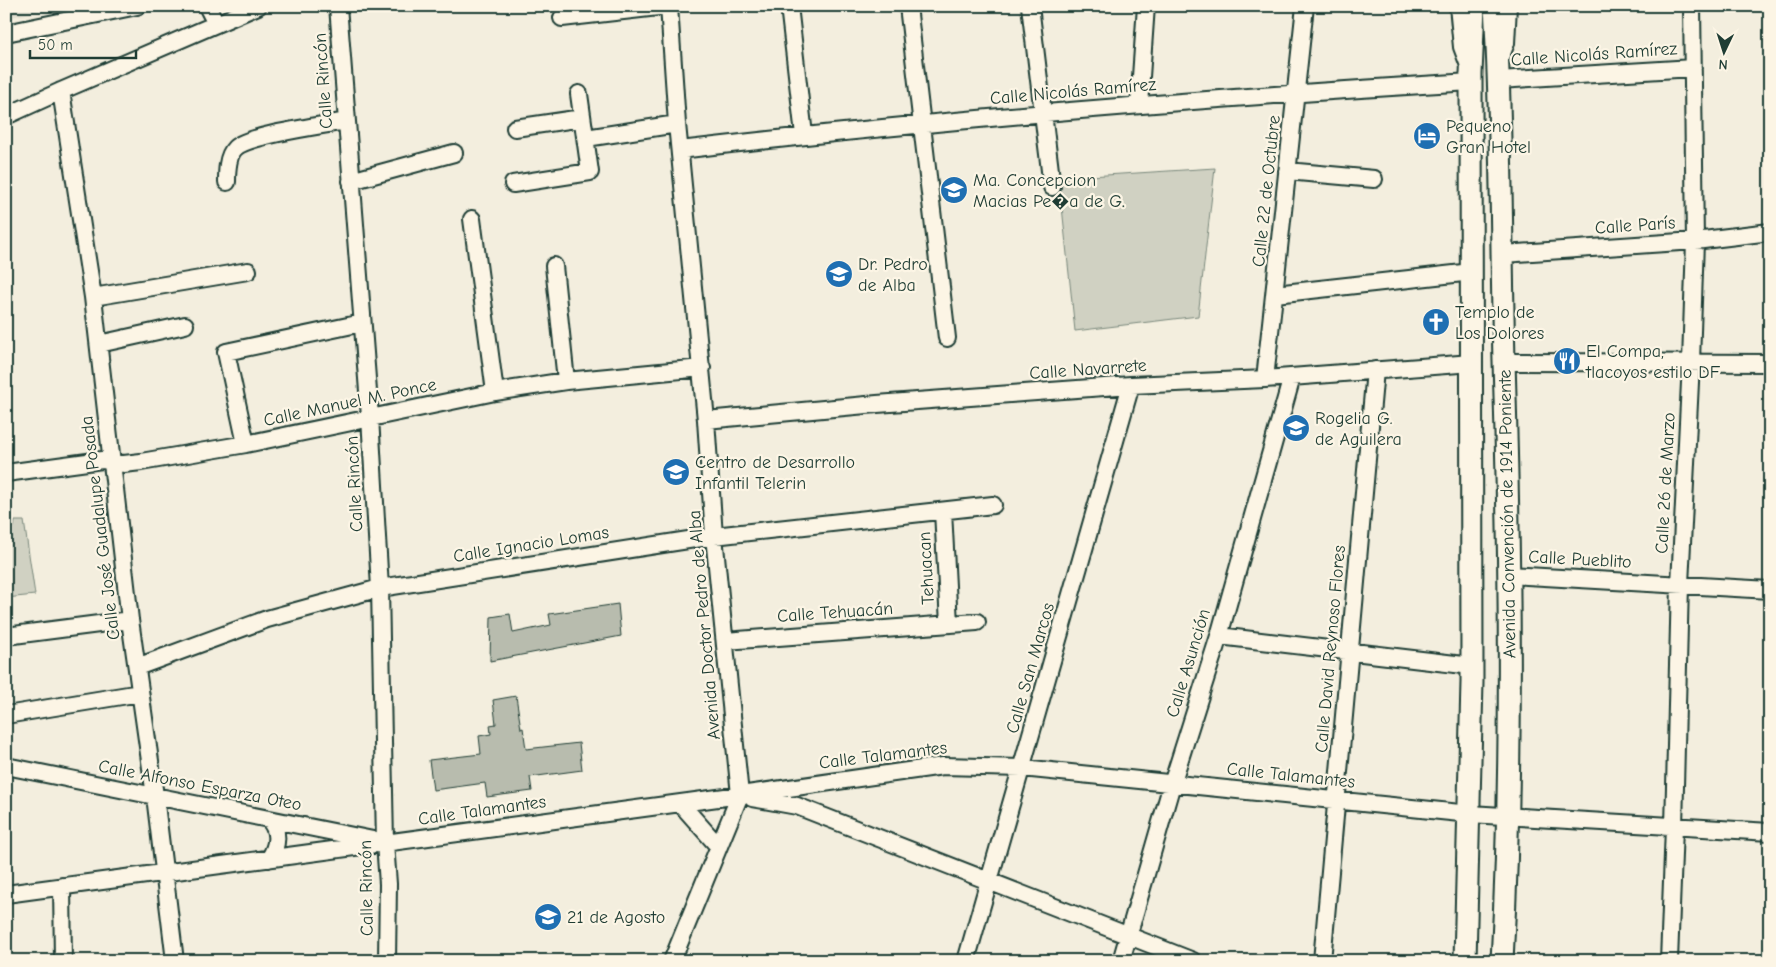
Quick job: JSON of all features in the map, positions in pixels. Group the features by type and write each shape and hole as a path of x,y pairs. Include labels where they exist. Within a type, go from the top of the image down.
{"main road":[{"name":"Avenida Convención de 1914 Poniente","path":"1465,961 1470,814 1472,666 1471,78 1474,6"},
{"name":"Avenida Convención de 1914 Poniente","path":"1495,6 1507,428 1510,683 1508,817 1502,961"}],"street":[{"path":"6,32 137,6"},
{"path":"207,6 216,24"},
{"path":"6,116 258,6"},
{"name":"Calle Rincón","path":"338,6 370,417 380,588 388,884 388,961"},
{"path":"562,18 668,6"},
{"name":"Avenida Doctor Pedro de Alba","path":"668,6 680,150 702,368 714,536 740,796 672,961"},
{"path":"789,6 804,135"},
{"path":"908,6 947,338"},
{"path":"1030,6 1052,187"},
{"path":"1139,105 1146,6"},
{"name":"Calle 22 de Octubre","path":"1265,379 1304,6"},
{"name":"Avenida Convención de 1914 Poniente","path":"1458,6 1462,47 1471,78"},
{"name":"Avenida Convención de 1914 Poniente","path":"1498,73 1506,43 1508,6"},
{"name":"Calle 26 de Marzo","path":"1669,961 1680,584 1691,362 1694,241 1692,6"},
{"name":"Calle Nicolás Ramírez","path":"1498,73 1693,68"},
{"name":"Calle Nicolás Ramírez","path":"680,150 804,135 923,124 1471,78"},
{"name":"Calle José Guadalupe Posada","path":"61,91 93,297 130,620 155,796 175,961"},
{"path":"513,184 588,174 590,170 579,94"},
{"path":"515,128 582,118"},
{"path":"227,182 228,163 234,149 252,139 346,121"},
{"path":"586,138 678,124"},
{"path":"351,181 454,153"},
{"path":"1286,171 1374,179"},
{"path":"472,219 495,392"},
{"name":"Calle París","path":"1503,254 1694,241 1770,232"},
{"path":"554,266 566,382"},
{"path":"93,297 248,271"},
{"path":"1275,294 1472,272"},
{"path":"246,444 226,352 362,323"},
{"path":"99,344 185,325"},
{"path":"1504,362 1770,363"},
{"name":"Calle Navarrete","path":"706,420 877,404 1131,385 1265,379 1472,363"},
{"name":"Calle Manuel M. Ponce","path":"6,472 102,460 124,464 141,462 246,444 495,392 566,382 702,368"},
{"name":"Calle David Reynoso Flores","path":"1322,961 1375,370"},
{"name":"Calle Asunción","path":"1121,961 1172,784 1218,636 1292,377"},
{"name":"Calle San Marcos","path":"966,961 1131,385"},
{"name":"Calle Ignacio Lomas","path":"137,667 267,619 380,588 714,536 993,505"},
{"name":"Tehuacan","path":"943,511 949,624"},
{"name":"Calle Pueblito","path":"1508,575 1770,590"},
{"path":"6,636 130,620"},
{"name":"Calle Tehuacán","path":"725,641 977,622"},
{"path":"1218,636 1472,666"},
{"path":"6,715 140,693"},
{"name":"Calle Alfonso Esparza Oteo","path":"6,766 386,843"},
{"name":"Calle Talamantes","path":"6,894 740,796 943,766 1022,768 1470,814 1770,832"},
{"path":"798,806 797,795 800,786"},
{"path":"740,796 798,806 1193,961"},
{"path":"680,804 718,846"},
{"path":"268,819 272,823 276,837 274,852 269,859"},
{"path":"62,886 62,961"}],"shaded area":[{"path":"6,6 66,6 6,18"},
{"path":"1215,168 1198,316 1075,331 1059,178"},
{"path":"15,521 24,521 35,595 6,598 6,528 14,527"}],"building":[{"path":"618,604 621,636 490,661 491,617 510,614 513,633 551,625 549,614"},
{"path":"516,696 526,749 579,743 582,770 530,777 532,791 487,797 485,783 433,790 429,760 481,754 479,736 491,734 490,725 496,724 493,700"}],"place":[{"name":"Pequeno Gran Hotel","path":"1427,136"},
{"name":"Ma. Concepcion Macias Pe�a de G.","path":"954,190"},
{"name":"Dr. Pedro de Alba","path":"839,274"},
{"name":"Templo de Los Dolores","path":"1436,322"},
{"name":"El Compa, tlacoyos estilo DF","path":"1567,361"},
{"name":"Rogelia G. de Aguilera","path":"1296,428"},
{"name":"Centro de Desarrollo Infantil Telerin","path":"676,472"},
{"name":"21 de Agosto","path":"548,917"}]}
